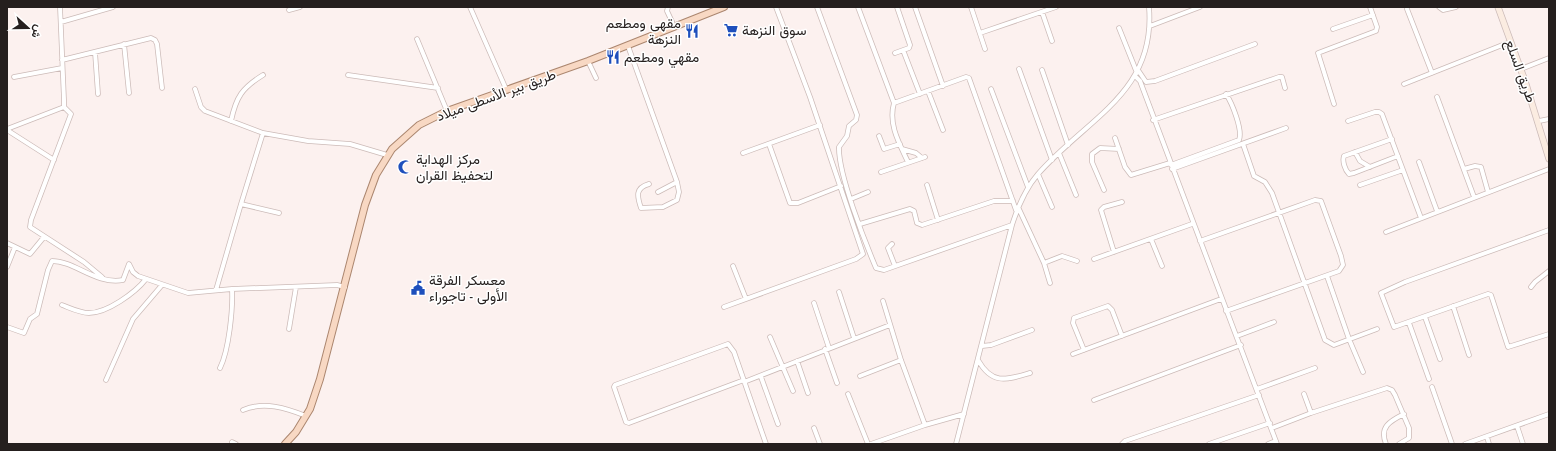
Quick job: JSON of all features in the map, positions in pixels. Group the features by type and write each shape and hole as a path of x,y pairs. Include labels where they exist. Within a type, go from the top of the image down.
{"main road":[{"name":"طريق بير الأسطى ميلاد","path":"284,444 296,432 306,416 320,379 365,205 376,175 387,155 404,138 419,125 447,111 588,62 720,8"}],"street":[{"path":"60,7 64,107 71,114 30,224 33,230 84,262 103,279"},
{"path":"61,22 113,7"},
{"path":"288,10 300,7"},
{"path":"470,7 506,90"},
{"path":"668,7 668,12 674,26"},
{"path":"724,307 862,257 862,251 841,186 776,7"},
{"path":"817,7 857,116 856,120 849,126 847,136 839,148 843,172 851,199 876,268 882,270 895,266 1012,225"},
{"path":"858,7 894,103 891,118 908,162"},
{"path":"895,53 910,45 897,7"},
{"path":"915,7 943,86"},
{"path":"971,7 985,48"},
{"path":"980,33 1042,12 1047,8 1056,7"},
{"path":"956,444 1017,209 1028,188 1038,174 1113,104 1137,73 1146,51 1150,26 1149,7"},
{"path":"1150,26 1200,7"},
{"path":"1334,104 1318,53 1376,31 1377,27 1370,7"},
{"path":"1439,7 1443,10 1456,7"},
{"name":"طريق السلع","path":"1498,7 1539,121 1549,159"},
{"path":"1408,9 1432,73"},
{"path":"1042,12 1052,41"},
{"path":"1333,29 1373,15"},
{"path":"1119,28 1192,224 1200,241 1221,299 1241,345 1272,428 1277,443 1268,444"},
{"path":"62,60 148,38 155,40 162,88"},
{"path":"417,39 447,111"},
{"path":"1404,84 1510,42"},
{"path":"124,44 129,93"},
{"path":"1137,73 1147,83 1155,82 1255,44"},
{"path":"628,46 677,182 679,193 676,201 658,208 641,208 637,197 638,191 641,187 649,184"},
{"path":"903,50 920,94"},
{"path":"94,52 98,94"},
{"path":"1520,69 1549,58"},
{"path":"588,62 596,78"},
{"path":"14,77 62,68"},
{"path":"1019,69 1052,160"},
{"path":"1042,70 1068,145"},
{"path":"231,121 237,98 250,83 263,75"},
{"path":"348,75 438,88"},
{"path":"894,103 966,77 969,78 1013,201 1044,263 1050,283"},
{"path":"1153,120 1279,77 1282,77 1285,88"},
{"path":"991,89 1028,188"},
{"path":"195,90 203,109 262,133 308,141 350,144 387,155"},
{"path":"928,91 942,130"},
{"path":"1115,138 1124,167 1131,175 1170,164 1239,140 1241,132 1231,102 1226,94"},
{"path":"1437,97 1474,197"},
{"path":"7,129 64,107"},
{"path":"1348,121 1379,112 1382,114 1421,218"},
{"path":"1539,121 1549,118"},
{"path":"743,153 820,125"},
{"path":"1172,169 1286,128"},
{"path":"7,129 54,160"},
{"path":"216,290 262,133"},
{"path":"879,136 884,149 900,144"},
{"path":"1392,139 1355,152 1343,158 1347,172 1349,174 1354,173 1398,156"},
{"path":"769,144 790,203 794,204 841,186"},
{"path":"1243,144 1254,176 1267,185 1279,213 1325,340 1334,345 1377,329"},
{"path":"1104,190 1092,162 1092,154 1100,148 1119,149"},
{"path":"881,172 924,157 902,149"},
{"path":"1355,152 1360,161 1370,167"},
{"path":"1059,153 1076,195"},
{"path":"1419,162 1437,211"},
{"path":"1464,169 1475,166 1481,167 1488,192"},
{"path":"1386,232 1437,211 1549,169"},
{"path":"1360,185 1403,170"},
{"path":"1038,174 1052,207"},
{"path":"658,192 677,182"},
{"path":"927,185 938,220"},
{"path":"851,199 868,192"},
{"path":"1200,241 1315,200 1322,203 1343,264 1340,271 1226,311"},
{"path":"860,224 910,208 914,211 919,225 994,201 1013,201"},
{"path":"1114,252 1101,210 1104,207 1122,202"},
{"path":"241,204 278,213"},
{"path":"1094,259 1192,224"},
{"path":"1549,230 1382,291 1394,327 1490,294 1508,347 1549,334"},
{"path":"7,243 30,254 44,237"},
{"path":"1151,238 1162,266"},
{"path":"892,244 888,248 895,266"},
{"path":"7,267 15,247"},
{"path":"1044,263 1062,256 1077,261"},
{"path":"7,327 24,333 30,320 37,314 48,270 52,261 103,279 115,281 123,280 129,264 132,272 146,279 188,293 232,289 345,287"},
{"path":"733,266 746,299"},
{"path":"1532,287 1535,282 1549,271"},
{"path":"1327,276 1349,339 1363,372"},
{"path":"62,305 87,313 92,313 108,308 132,294 146,279"},
{"path":"106,380 133,319 162,285"},
{"path":"289,329 296,287"},
{"path":"220,368 224,358 230,318 232,289"},
{"path":"839,292 854,338"},
{"path":"1073,354 1221,299"},
{"path":"882,301 901,360 925,425"},
{"path":"814,303 837,383"},
{"path":"1084,350 1073,323 1074,318 1108,306 1112,310 1122,336"},
{"path":"1453,306 1469,355"},
{"path":"1425,317 1440,359"},
{"path":"1237,336 1274,322"},
{"path":"1409,323 1429,379"},
{"path":"766,444 744,381 732,347 726,344 615,385 614,387 626,420 629,423 744,381 760,377 854,338 890,325"},
{"path":"982,346 991,345 1032,330"},
{"path":"770,337 793,391"},
{"path":"1094,400 1241,345"},
{"path":"860,376 901,360"},
{"path":"978,360 989,374 999,379 1011,378 1030,373"},
{"path":"797,362 808,393"},
{"path":"1257,389 1315,368"},
{"path":"760,377 778,424"},
{"path":"1432,387 1452,444"},
{"path":"1272,428 1311,413 1387,388 1392,390 1409,428 1409,438 1399,444"},
{"path":"848,394 868,444"},
{"path":"1304,394 1311,413"},
{"path":"1122,444 1125,441 1259,395"},
{"path":"243,410 260,405 290,410 306,416"},
{"path":"872,444 925,425 964,414"},
{"path":"1386,444 1383,433 1388,422 1404,414"},
{"path":"1465,444 1549,414"},
{"path":"1209,444 1270,423"},
{"path":"1517,426 1523,444"},
{"path":"814,428 820,444"},
{"path":"1487,437 1489,444"}],"place":[{"name":"سوق النزهة","path":"731,30"},
{"name":"مقهى ومطعم النزهة","path":"692,31"},
{"name":"مقهي ومطعم","path":"613,57"},
{"name":"مركز الهداية لتحفيظ القران","path":"405,167"},
{"name":"معسكر الفرقة الأولى - تاجوراء","path":"418,288"}]}
